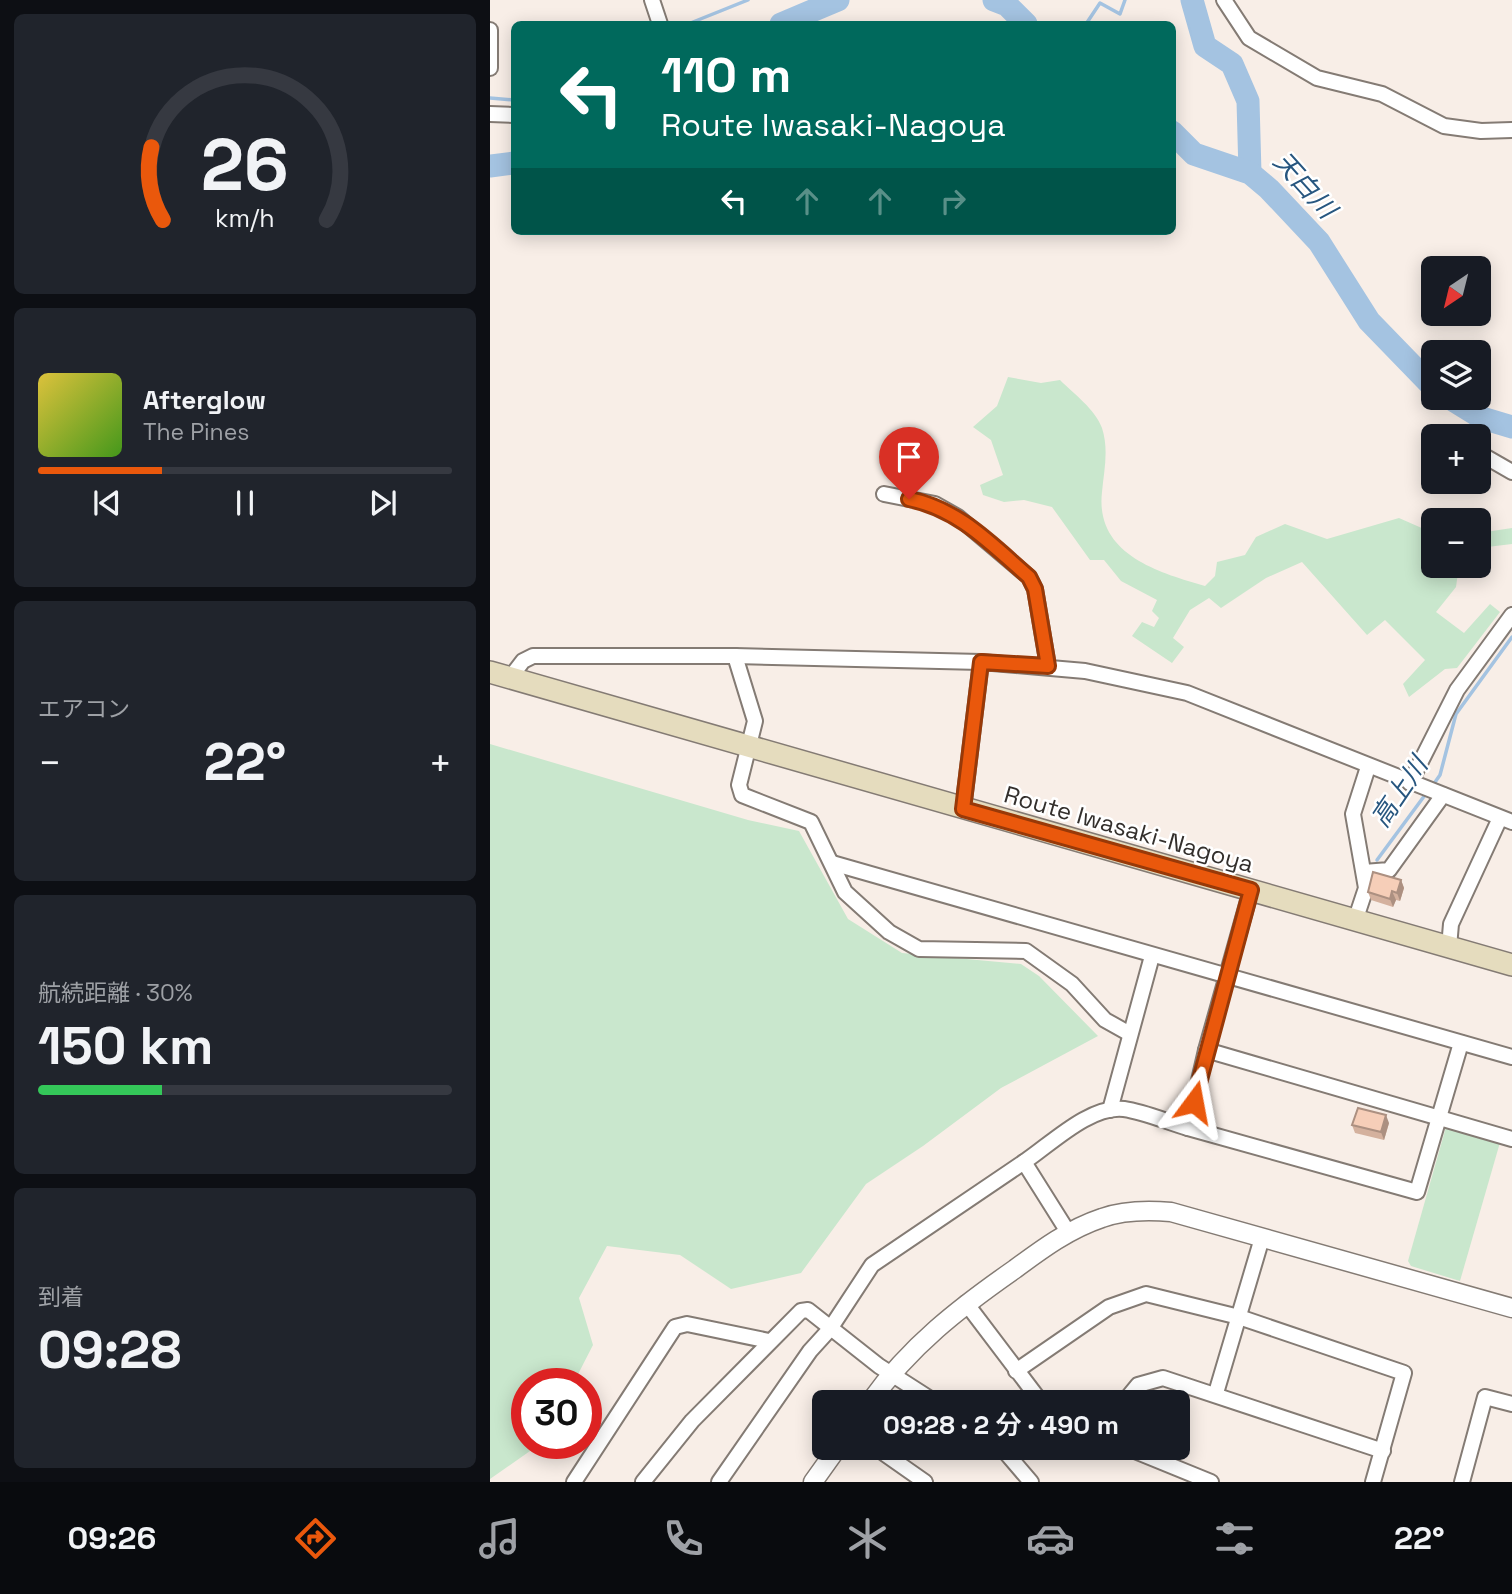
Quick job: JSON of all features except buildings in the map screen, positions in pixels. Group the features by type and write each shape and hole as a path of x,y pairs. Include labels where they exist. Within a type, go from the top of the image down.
{"main road":[{"name":"Route Iwasaki-Nagoya","path":"500,675 1512,965"}],"street":[{"path":"652,0 659,21"},
{"path":"1224,0 1249,38 1317,78 1382,94 1444,126 1474,131 1512,130"},
{"path":"490,30 490,68"},
{"path":"490,114 511,115"},
{"path":"1491,460 1512,472"},
{"path":"884,494 935,504 958,517 1029,577 1035,589 1048,666"},
{"path":"1363,872 1389,870 1428,790 1457,690 1512,615"},
{"path":"500,675 533,656 735,656 981,662 1048,666 1187,693 1506,820 1451,923 1449,947"},
{"path":"735,656 754,715 750,746 739,785 742,794 808,819 845,892 866,914 905,943 919,949 1026,951 1072,984 1105,1020 1130,1034"},
{"path":"963,809 981,662"},
{"path":"1355,920 1366,888 1353,814 1368,767"},
{"path":"832,863 1512,1057"},
{"path":"1188,1128 1206,1050 1251,890"},
{"path":"1110,1110 1152,956"},
{"path":"719,1482 810,1351 831,1329 873,1265 1090,1117 1110,1110 1124,1109 1417,1192 1461,1043"},
{"path":"1206,1050 1512,1139"},
{"path":"1024,1162 1068,1232"},
{"path":"878,1390 891,1372 966,1303 1068,1232 1121,1213 1157,1211 1512,1308"},
{"path":"1216,1394 1262,1238"},
{"path":"1016,1371 1109,1307 1137,1296 1146,1294 1165,1297 1239,1317 1404,1373 1373,1482"},
{"path":"966,1303 1031,1390"},
{"path":"643,1482 692,1421 801,1311 808,1310 917,1390"},
{"path":"574,1482 675,1326 687,1324 769,1341"},
{"path":"1134,1390 1138,1385 1157,1378 1216,1394 1383,1451"},
{"path":"1467,1480 1485,1397 1512,1404"},
{"path":"813,1482 829,1460"},
{"path":"894,1460 925,1482"},
{"path":"1011,1460 1028,1482"},
{"path":"1157,1460 1211,1482"}],"green space":[{"path":"1008,377 1041,383 1060,380 1084,402 1099,421 1105,444 1102,513 1108,531 1133,557 1168,574 1205,586 1215,576 1217,562 1245,555 1256,537 1285,524 1327,539 1399,518 1421,528 1421,578 1457,578 1456,587 1436,612 1464,633 1490,604 1500,612 1457,668 1445,669 1409,697 1403,684 1425,660 1385,620 1367,635 1302,562 1266,578 1221,608 1209,598 1190,610 1173,638 1184,647 1172,663 1132,636 1142,622 1154,627 1159,618 1152,611 1157,600 1121,581 1104,560 1090,560 1052,507 1024,500 1004,502 983,495 980,485 1003,475 991,440 973,427 997,406"},
{"path":"1512,528 1512,544 1491,547 1491,531"},
{"path":"490,744 748,820 799,831 848,919 902,953 1021,964 1039,976 1098,1036 1001,1088 866,1184 801,1273 731,1289 680,1255 607,1246 579,1298 593,1345 581,1368 511,1368 511,1459 519,1459 490,1479"},
{"path":"1446,1127 1501,1139 1460,1281 1411,1266 1408,1261"}],"waterway":[{"path":"696,21 748,0"},
{"path":"788,21 838,0"},
{"path":"994,0 1007,5 1023,21"},
{"path":"1088,21 1100,3 1120,14 1125,0"},
{"name":"天白川","path":"1192,0 1205,46 1232,64 1248,101 1250,173"},
{"path":"490,98 511,100"},
{"name":"天白川","path":"1176,136 1194,154 1250,173 1269,189 1319,242 1369,321 1421,375"},
{"path":"490,166 511,163"},
{"name":"天白川","path":"1469,410 1482,418 1512,427"},
{"name":"高上川","path":"1433,785 1440,775 1456,714 1512,637"},
{"name":"高上川","path":"1377,860 1428,791"}],"route":[{"path":"909,499 935,504 958,517 1029,577 1035,589 1048,666 981,662 963,809 1251,890 1194,1102"}]}
